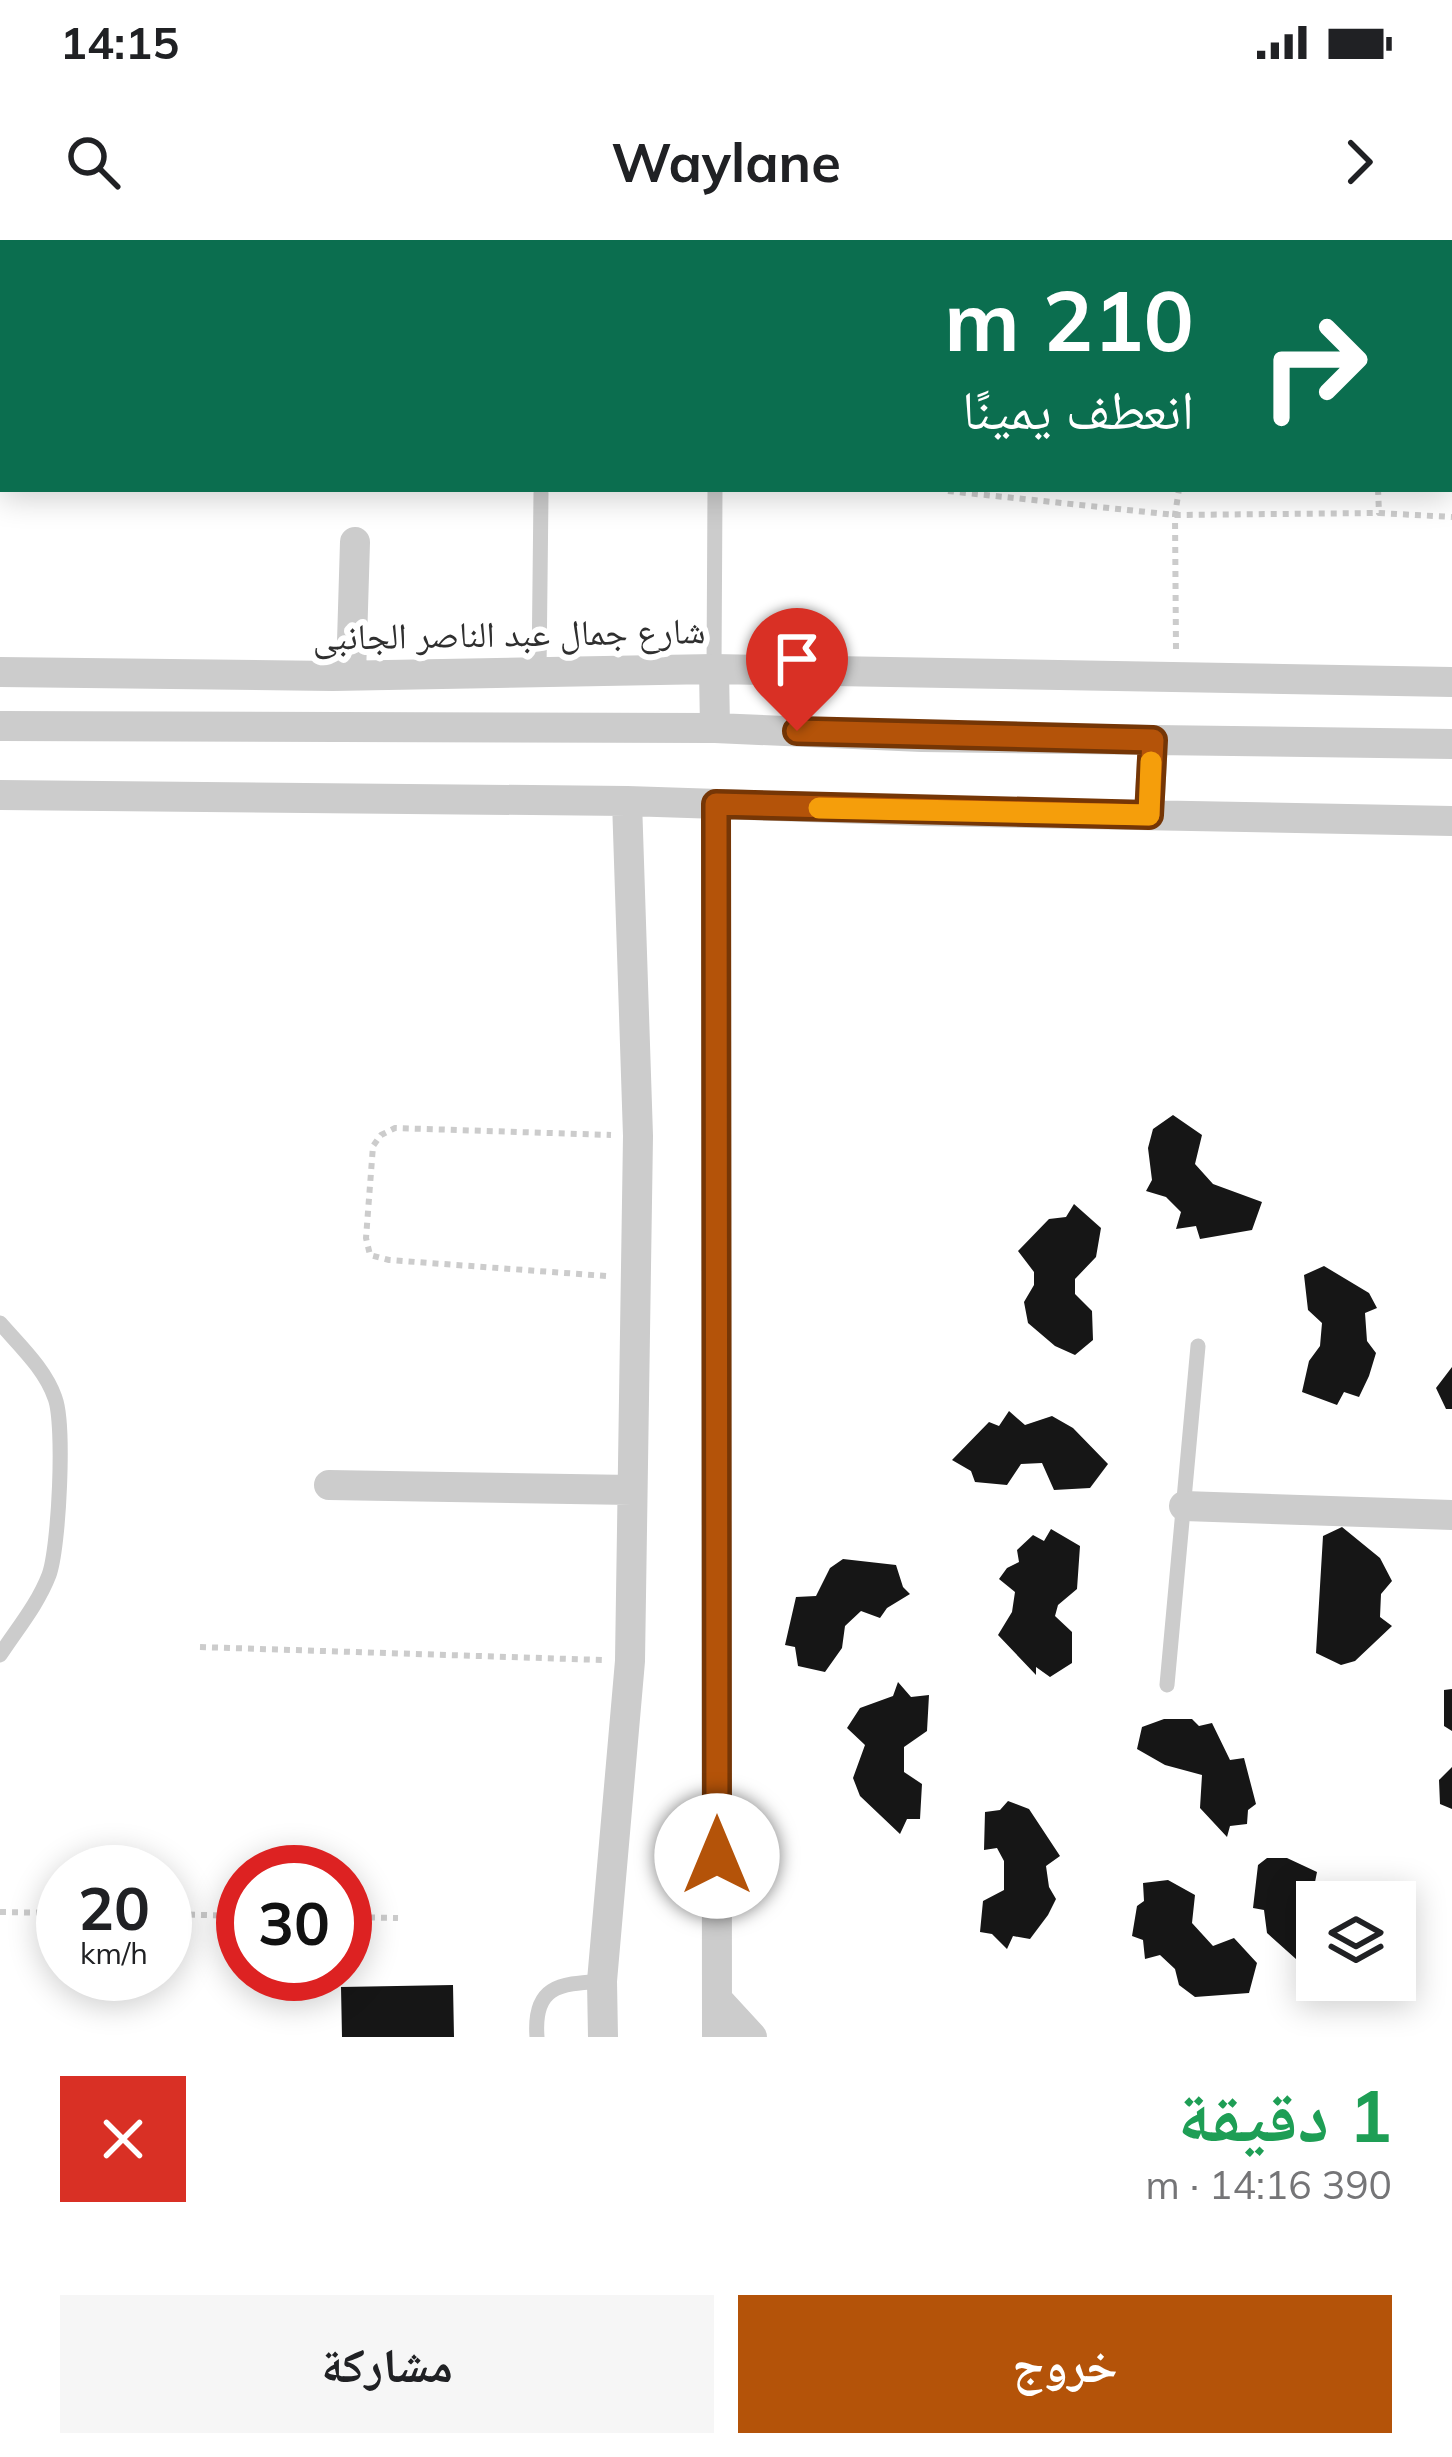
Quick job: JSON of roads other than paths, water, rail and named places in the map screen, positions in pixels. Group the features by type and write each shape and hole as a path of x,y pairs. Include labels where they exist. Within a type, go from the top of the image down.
{"street":[{"path":"332,729 355,542"},
{"name":"شارع جمال عبد الناصر الجانبى","path":"0,672 342,676 714,669 1452,682"},
{"path":"714,669 715,728"},
{"path":"0,726 715,728 922,737 1452,744"},
{"path":"1149,815 1153,740"},
{"path":"0,795 627,801 1452,820"},
{"path":"603,2037 602,1981 630,1661 638,1136 627,801"},
{"path":"716,804 717,2037"},
{"path":"329,1485 632,1490"},
{"path":"1184,1506 1452,1515"},
{"path":"717,1999 752,2037"}],"lane":[{"path":"714,669 715,492"},
{"path":"539,672 541,493"},
{"path":"0,1323 40,1370 62,1421 52,1568 0,1654"},
{"path":"1167,1685 1198,1346"},
{"path":"536,2037 535,2016 558,1984 602,1981"}]}
